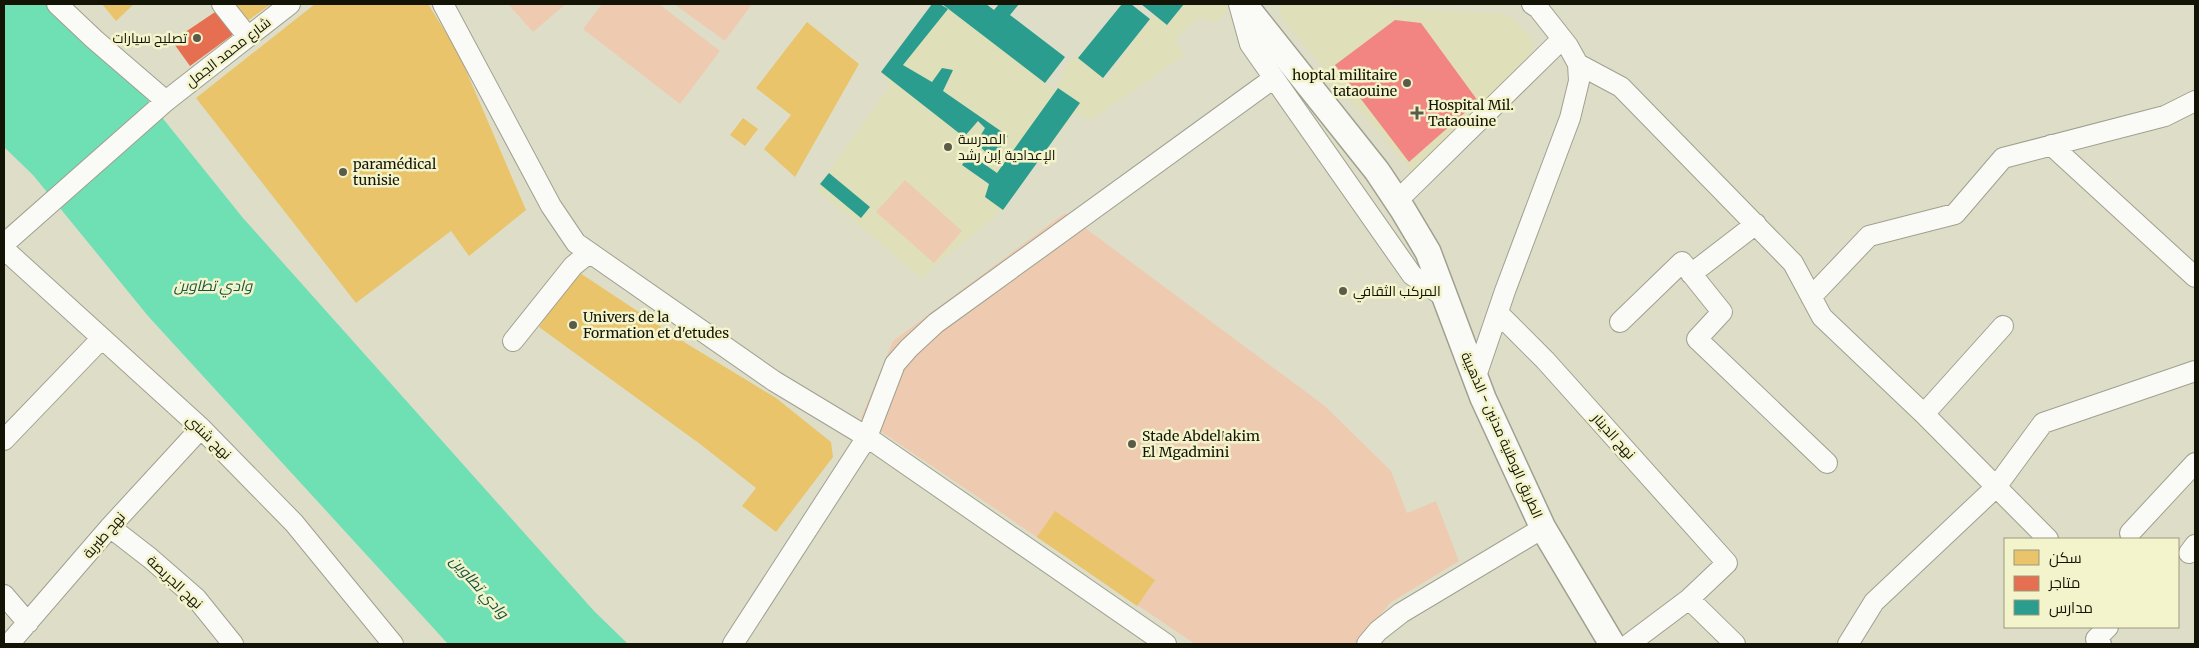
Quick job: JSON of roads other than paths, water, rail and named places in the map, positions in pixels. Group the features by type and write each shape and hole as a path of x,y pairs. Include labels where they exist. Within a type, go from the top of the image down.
{"main road":[{"name":"الطريق الوطنية مدنين - الذهيبة","path":"1244,4 1371,164 1398,201 1428,252 1475,379 1543,528 1612,644"}],"street":[{"path":"57,4 94,39 166,101"},
{"path":"222,4 248,37"},
{"name":"شارع محمد الجمل","path":"4,244 166,101 290,4"},
{"path":"443,4 551,206 576,243 774,382 867,438 1166,644"},
{"path":"1239,4 1250,44 1412,275 1446,298"},
{"path":"1532,4 1538,8 1562,39 1578,64 1621,87 1794,263 1822,318 1924,414 2047,538"},
{"path":"1398,201 1562,39"},
{"path":"1475,379 1570,118 1579,81 1578,64"},
{"path":"733,644 867,438 895,364 923,336 1052,237 1274,78"},
{"path":"1811,297 1869,236 1955,214 2003,158 2165,116 2195,101"},
{"path":"2051,145 2195,277"},
{"path":"1691,274 1756,224"},
{"name":"نهج شنني","path":"4,249 201,428 294,523 394,644"},
{"path":"513,341 573,266 589,253"},
{"path":"1620,322 1682,262 1722,312 1697,339 1827,463"},
{"name":"نهج الدينار","path":"1498,313 1560,377 1727,563 1689,599"},
{"path":"1924,414 2003,326"},
{"path":"4,440 102,338"},
{"path":"1853,643 1874,602 1996,487 2042,423 2195,371"},
{"name":"نهج طبربة","path":"9,644 110,527 201,428"},
{"path":"2130,533 2195,463"},
{"name":"نهج الجريصة","path":"110,527 150,558 196,598 233,644"},
{"path":"1367,644 1378,632 1401,614 1543,528"},
{"path":"4,595 28,623"},
{"path":"1629,644 1689,599 1735,644"},
{"path":"2102,644 2096,639 2107,628"}],"water":[{"name":"وادي تطاوين","path":"4,4 47,4 144,95 243,218 594,611 628,644 448,644 148,316 33,175 4,147"}],"place":[{"name":"تصليح سيارات","path":"197,38"},
{"name":"hoptal militaire tataouine","path":"1407,83"},
{"name":"Hospital Mil. Tataouine","path":"1417,113"},
{"name":"المدرسة الإعدادية إبن رشد","path":"948,147"},
{"name":"paramédical tunisie","path":"343,172"},
{"name":"المركب الثقافي","path":"1343,291"},
{"name":"Univers de la Formation et d'etudes","path":"573,325"},
{"name":"Stade Abdelاakim El Mgadmini","path":"1132,444"}]}
